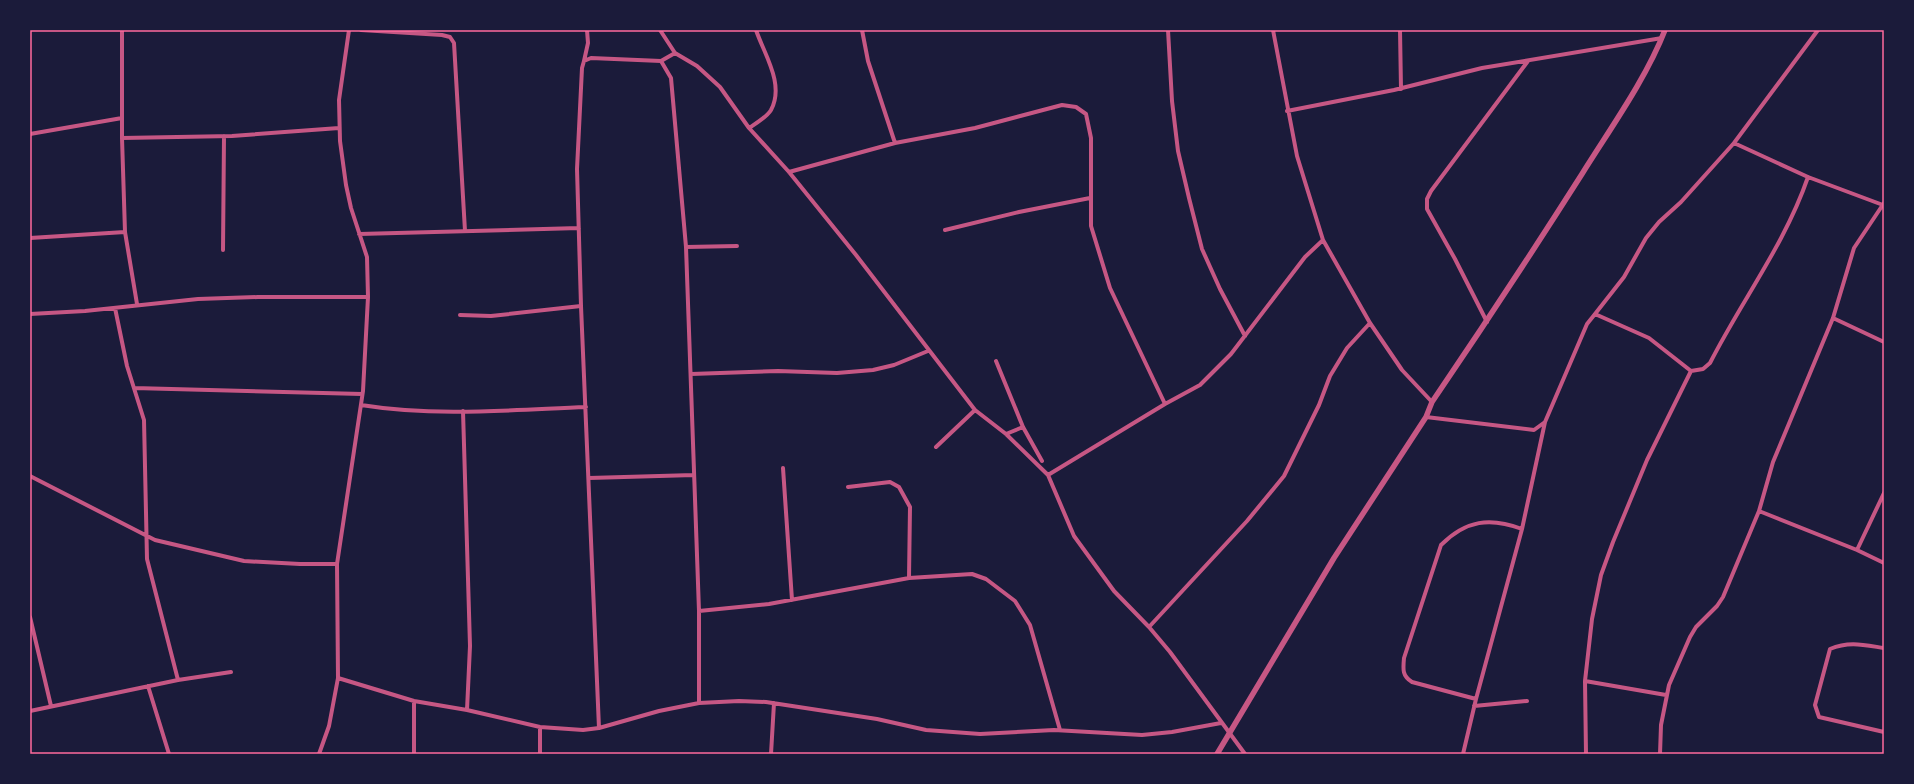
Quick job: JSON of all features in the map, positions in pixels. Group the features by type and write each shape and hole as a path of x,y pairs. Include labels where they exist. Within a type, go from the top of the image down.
{"street":[{"path":"122,30 122,138 125,232 136,304"},
{"path":"319,754 329,726 338,678 337,564 361,405 368,298 367,257 359,234 346,185 339,128 339,100 349,30"},
{"path":"361,30 442,35 450,37 454,43 465,231"},
{"path":"587,30 588,43 582,68 577,169 581,306 599,728"},
{"path":"660,30 675,53 697,66 720,87 749,128 789,172 856,255 928,351 975,410 1006,434 1048,475 1074,536 1114,591 1149,627 1170,652 1221,724 1245,754"},
{"path":"749,128 770,111 776,92 774,76 756,30"},
{"path":"862,30 868,61 895,143"},
{"path":"1168,30 1178,151 1190,205 1202,249 1220,289 1245,336"},
{"path":"1274,30 1287,111 1297,156 1323,240 1370,323 1402,370 1432,402"},
{"path":"1400,30 1401,89"},
{"path":"1217,754 1230,735 1334,558 1426,417 1432,402 1487,322 1595,153 1644,73 1665,30"},
{"path":"1463,754 1474,706 1522,529 1545,422 1587,324 1603,301 1624,277 1646,238 1659,222 1681,202 1734,143 1818,30"},
{"path":"1287,111 1401,89 1482,68 1662,38"},
{"path":"584,61 590,58 661,61 675,53"},
{"path":"661,61 671,78 686,247 699,611 699,703"},
{"path":"1487,322 1455,259 1427,209 1427,199 1431,191 1528,61"},
{"path":"789,172 895,143 975,128 1062,106 1076,106 1086,114 1091,138 1091,226 1110,288 1165,404"},
{"path":"30,134 122,118"},
{"path":"122,138 224,136 339,128"},
{"path":"223,250 224,136"},
{"path":"1660,754 1661,725 1666,695 1690,637 1696,627 1717,606 1723,597 1759,511 1774,462 1833,318 1854,248 1883,204 1808,177 1734,143"},
{"path":"1594,314 1649,338 1691,371 1703,369 1710,363 1768,264 1800,200 1808,177"},
{"path":"945,230 1019,212 1090,198"},
{"path":"359,234 579,228"},
{"path":"30,238 125,232"},
{"path":"1048,475 1165,404 1200,385 1231,354 1305,257 1323,240"},
{"path":"686,247 737,246"},
{"path":"30,314 115,308 136,304 198,299 258,297 368,298"},
{"path":"460,315 491,316 581,306"},
{"path":"115,308 127,366 144,420 148,536 147,559 178,680"},
{"path":"1833,318 1884,342"},
{"path":"1149,627 1247,521 1284,476 1319,405 1330,376 1347,348 1370,323"},
{"path":"691,374 778,371 837,373 873,370 894,365 928,351"},
{"path":"996,361 1023,427 1042,462"},
{"path":"1586,754 1585,681 1592,620 1602,575 1613,542 1647,460 1691,371"},
{"path":"134,388 362,394"},
{"path":"361,405 406,410 463,411 586,407"},
{"path":"936,447 975,410"},
{"path":"463,411 470,646 467,710"},
{"path":"1426,417 1534,430 1545,422"},
{"path":"1006,434 1023,427"},
{"path":"783,468 792,600"},
{"path":"589,478 694,475"},
{"path":"30,476 155,540 244,561 337,564"},
{"path":"848,487 890,482 899,487 910,507 909,578"},
{"path":"1857,550 1884,493"},
{"path":"1759,511 1857,550 1884,563"},
{"path":"1476,699 1412,682 1405,678 1403,669 1404,658 1441,545 1451,535 1480,522 1505,523 1522,529"},
{"path":"699,611 769,604 909,578 972,574 986,579 1015,600 1030,625 1060,730"},
{"path":"30,617 51,706"},
{"path":"1884,648 1855,644 1842,644 1830,649 1815,705 1819,717 1884,732"},
{"path":"30,711 178,680 230,672"},
{"path":"338,678 414,701 467,710 540,726 583,730 599,728 699,703 739,701 774,703 877,720 926,730 980,734 1060,730 1142,735 1221,724"},
{"path":"1585,681 1666,695"},
{"path":"148,686 169,754"},
{"path":"414,701 414,754"},
{"path":"1474,706 1527,701"},
{"path":"771,754 774,703"},
{"path":"540,726 540,754"}]}
